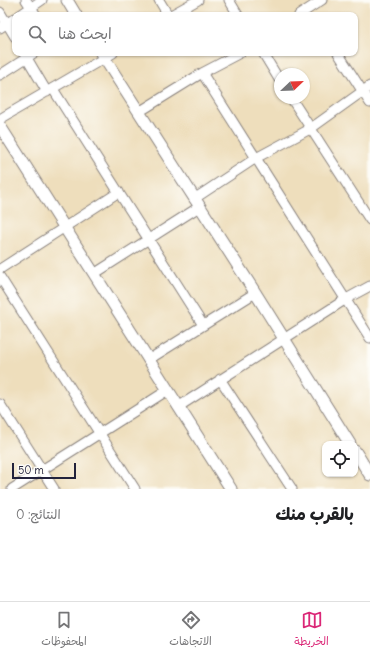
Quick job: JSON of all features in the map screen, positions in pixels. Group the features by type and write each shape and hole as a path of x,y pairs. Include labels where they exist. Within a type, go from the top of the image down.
{"street":[{"path":"31,8 42,0"},
{"path":"67,0 74,12"},
{"path":"159,0 168,12"},
{"path":"176,12 198,0"},
{"path":"229,0 236,12"},
{"path":"312,11 322,0"},
{"path":"0,12 4,26 12,34"},
{"path":"0,75 27,56"},
{"path":"29,56 50,91 119,192 203,325"},
{"path":"0,119 50,91 104,56"},
{"path":"107,56 139,112 196,203 255,293 348,441"},
{"path":"139,112 202,73 234,56"},
{"path":"265,56 274,71"},
{"path":"340,56 366,89 370,103"},
{"path":"202,73 370,338"},
{"path":"94,274 149,239 256,158 310,129 366,89"},
{"path":"295,104 370,220"},
{"path":"0,126 231,489"},
{"path":"0,269 119,192"},
{"path":"0,277 135,489"},
{"path":"178,406 346,299 370,286"},
{"path":"148,360 255,293"},
{"path":"220,379 292,489"},
{"path":"12,489 168,390"},
{"path":"0,404 54,489"},
{"path":"358,457 370,475"}]}
